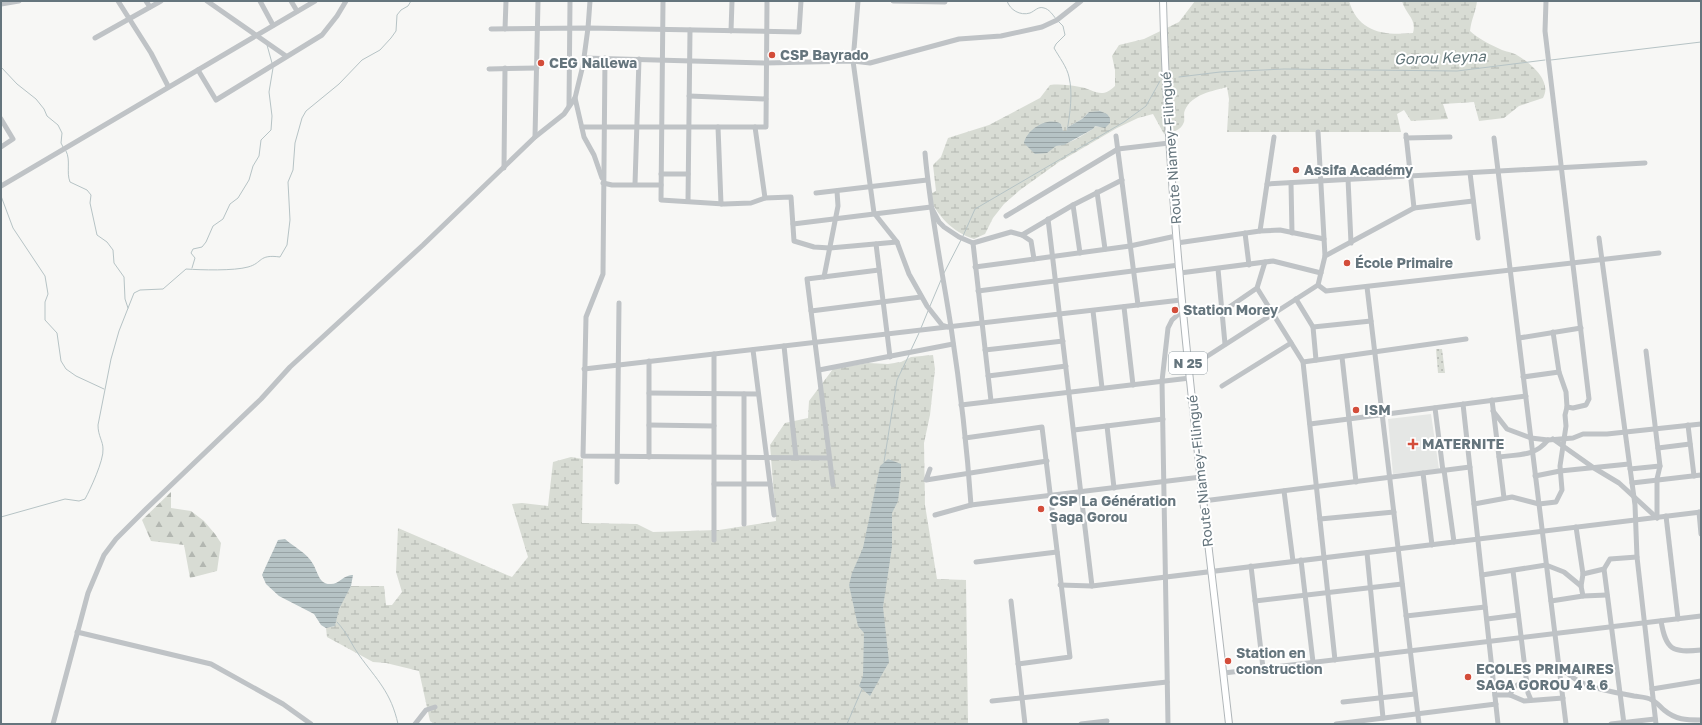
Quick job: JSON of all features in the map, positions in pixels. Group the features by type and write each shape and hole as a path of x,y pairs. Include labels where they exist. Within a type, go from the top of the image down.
{"main road":[{"name":"Route Niamey-Filingué","path":"1163,1 1169,143 1182,311 1211,571 1230,724"}],"street":[{"path":"2,3 19,1"},
{"path":"118,1 151,53 168,86"},
{"path":"146,1 150,7"},
{"path":"95,38 160,1"},
{"path":"207,1 286,56"},
{"path":"260,1 273,25"},
{"path":"291,1 297,11"},
{"path":"1,186 314,1"},
{"path":"198,70 216,100 322,35 346,1"},
{"path":"505,29 506,1"},
{"path":"535,137 538,1"},
{"path":"569,106 570,1"},
{"path":"53,724 88,593 96,570 104,555 116,539 261,399 290,367 504,168 535,137 560,119 575,98 584,58 590,1"},
{"path":"663,1 661,200 721,204 751,203 765,198 791,198 794,241 814,248 897,242"},
{"path":"731,31 732,1"},
{"path":"582,127 766,127 767,1"},
{"path":"491,29 588,28 799,32 800,1"},
{"path":"858,1 854,61 874,213 897,242 908,274 921,297 942,325 951,327"},
{"path":"893,1 945,2"},
{"path":"584,58 766,63 854,61 870,64 959,39 1001,36 1042,27 1057,20 1081,1"},
{"path":"1546,1 1545,31 1589,400 1586,405 1581,407 1567,407"},
{"path":"688,202 690,30"},
{"path":"605,58 603,274 586,317 582,456 829,458"},
{"path":"635,184 639,59"},
{"path":"504,168 505,68"},
{"path":"489,69 537,68"},
{"path":"689,96 766,99"},
{"path":"575,98 584,137 594,155 603,183"},
{"path":"1,119 13,139 1,147"},
{"path":"718,127 721,204"},
{"path":"755,127 765,198"},
{"path":"1188,360 1206,357 1318,284 1325,256 1318,132"},
{"path":"1116,136 1138,305"},
{"path":"1414,208 1406,136 1450,137"},
{"path":"1260,231 1274,137"},
{"path":"1494,138 1566,724"},
{"path":"1006,216 1118,148 1169,143"},
{"path":"925,152 931,207 951,327 969,473 971,505"},
{"path":"1267,184 1645,163"},
{"path":"1470,173 1478,238"},
{"path":"662,174 688,174"},
{"path":"1348,179 1351,243"},
{"path":"816,193 927,180"},
{"path":"1022,235 1073,205 1122,180"},
{"path":"603,183 612,185 661,184"},
{"path":"1291,183 1292,233"},
{"path":"824,277 838,206 837,190"},
{"path":"1098,192 1105,249"},
{"path":"1325,256 1414,208 1473,201"},
{"path":"1073,205 1080,253"},
{"path":"793,224 931,207"},
{"path":"931,207 939,222 944,227 959,238 973,243 1011,232 1022,235 1031,241 1034,259"},
{"path":"1048,219 1092,586"},
{"path":"975,267 1177,239 1260,231 1280,230 1324,239"},
{"path":"1246,233 1249,265"},
{"path":"1599,238 1634,497 1637,557 1656,721 1611,724"},
{"path":"973,243 991,401"},
{"path":"876,244 890,356"},
{"path":"1318,284 1326,291 1659,253"},
{"path":"1180,273 1273,261 1321,273"},
{"path":"1222,312 1257,288 1265,262"},
{"path":"978,292 1179,265"},
{"path":"1218,269 1225,344"},
{"path":"832,485 807,279 879,270"},
{"path":"1367,287 1419,724"},
{"path":"1257,288 1304,362 1335,660"},
{"path":"811,311 921,297"},
{"path":"1296,299 1313,327 1316,360"},
{"path":"584,369 1182,300"},
{"path":"618,482 619,303"},
{"path":"1124,307 1133,385"},
{"path":"1093,310 1102,388"},
{"path":"1168,724 1162,381 1168,328 1172,320 1182,311"},
{"path":"1313,327 1371,321"},
{"path":"1518,338 1581,328"},
{"path":"1474,504 1504,498 1518,498 1539,504 1556,502 1558,499 1562,490 1560,471 1567,407 1566,392 1559,372 1553,332"},
{"path":"1304,362 1466,339"},
{"path":"985,350 1063,341"},
{"path":"1222,386 1292,343"},
{"path":"819,370 953,344"},
{"path":"784,346 796,458"},
{"path":"753,350 774,515"},
{"path":"1646,351 1660,466 1657,479 1657,518"},
{"path":"714,354 714,540"},
{"path":"1342,357 1356,482"},
{"path":"649,362 649,456"},
{"path":"988,376 1066,366"},
{"path":"1523,377 1559,372"},
{"path":"961,405 1190,378"},
{"path":"649,393 758,394"},
{"path":"744,394 744,524"},
{"path":"1310,424 1526,396"},
{"path":"1492,400 1494,427 1504,498"},
{"path":"1463,404 1498,724"},
{"path":"1435,408 1454,542"},
{"path":"1493,411 1506,429"},
{"path":"1074,430 1163,419"},
{"path":"1494,427 1506,429 1531,438 1551,440 1573,438 1583,434 1625,433 1656,428 1701,424"},
{"path":"649,425 714,426"},
{"path":"1688,425 1694,476"},
{"path":"965,438 1042,426 1060,585 1070,657 1018,664"},
{"path":"1107,426 1114,488"},
{"path":"1551,440 1620,484 1657,518"},
{"path":"1499,457 1533,453 1538,451 1551,440"},
{"path":"1658,448 1690,444"},
{"path":"930,469 926,480 1047,461"},
{"path":"1535,476 1560,471 1594,468 1660,466"},
{"path":"1203,501 1470,467"},
{"path":"1423,473 1432,545"},
{"path":"1632,483 1701,475"},
{"path":"935,515 971,505 1201,477"},
{"path":"714,484 770,484"},
{"path":"1284,491 1293,562"},
{"path":"1320,520 1394,512"},
{"path":"1060,585 1092,586 1165,578 1251,566 1700,512 1701,534"},
{"path":"1666,516 1678,619"},
{"path":"1576,527 1583,574 1581,586 1583,596"},
{"path":"976,562 1057,552"},
{"path":"1367,552 1384,718"},
{"path":"1624,723 1604,569 1610,559 1637,557"},
{"path":"1301,560 1314,662"},
{"path":"1251,566 1263,668"},
{"path":"1482,575 1546,566 1564,572 1581,586"},
{"path":"1583,574 1604,569"},
{"path":"1513,571 1520,638 1526,679 1531,700"},
{"path":"1255,601 1402,584"},
{"path":"1550,601 1583,596 1608,595"},
{"path":"1011,601 1025,724"},
{"path":"1406,616 1485,607"},
{"path":"1487,619 1518,615"},
{"path":"1224,673 1701,616"},
{"path":"1661,621 1664,638 1668,645 1680,651 1701,650"},
{"path":"78,632 211,664 283,704 311,724"},
{"path":"1559,665 1565,672 1576,680 1604,691 1653,700 1672,716 1680,720 1701,720"},
{"path":"1510,695 1513,688 1526,679"},
{"path":"1652,689 1701,681"},
{"path":"992,701 1167,682"},
{"path":"1343,702 1415,694"},
{"path":"1495,695 1510,695 1524,701 1563,698"},
{"path":"1336,724 1496,704"},
{"path":"415,724 426,710 435,707"},
{"path":"1081,724 1107,721"}],"shaded area":[{"path":"1100,111 1107,114 1110,118 1110,123 1105,128 1095,126 1093,129 1064,145 1056,146 1047,153 1035,154 1024,143 1029,133 1039,125 1056,122 1061,124 1063,131 1067,131 1068,127 1082,119 1089,112"},
{"name":"MATERNITE","path":"1431,414 1439,469 1393,474 1388,419"},
{"path":"888,459 901,464 898,501 892,513 892,547 883,607 889,662 870,696 859,686 863,676 864,633 858,626 849,585 852,573 863,548 880,466"},
{"path":"285,539 300,550 310,560 321,580 327,584 334,584 347,576 353,575 351,586 339,609 335,626 326,628 321,625 314,614 279,596 266,584 262,575 278,540"}],"green space":[{"path":"1195,1 1349,1 1359,20 1366,26 1382,32 1402,34 1413,33 1414,24 1402,1 1477,1 1470,31 1485,42 1502,50 1516,54 1525,60 1540,74 1545,86 1545,92 1543,98 1519,106 1504,118 1479,121 1474,102 1443,104 1448,119 1411,121 1404,110 1397,114 1401,132 1227,132 1229,99 1227,87 1203,94 1193,100 1185,110 1183,125 1176,131 1164,134 1153,114 1138,118 1117,128 1059,162 1020,190 1004,204 993,218 985,234 974,239 959,232 946,222 928,195 936,191 933,165 941,157 948,138 989,125 1040,98 1050,85 1073,86 1101,93 1110,90 1115,86 1115,70 1112,56 1119,45 1144,39 1179,22","holes":["1089,112 1093,112 1100,127 1094,126 1093,129 1075,139 1056,146 1051,122 1061,124 1063,131 1067,131 1068,127 1082,119"]},
{"path":"1436,349 1442,349 1445,373 1438,373"},
{"path":"933,355 935,369 930,415 924,443 925,505 937,579 966,580 968,724 434,724 430,721 419,671 386,663 373,662 327,637 326,628 335,626 338,609 351,586 384,586 386,605 392,605 402,592 396,572 398,528 512,577 528,557 512,504 522,503 548,506 553,462 571,457 583,459 582,523 637,524 653,532 719,530 776,521 770,445 785,423 808,418 809,401 833,369 868,363 888,364 901,362 911,357"},
{"path":"171,492 171,508 191,511 204,521 221,543 217,571 190,578 184,545 151,541 142,520"}],"waterway":[{"path":"1,517 65,499 79,501 85,499 96,475 103,454 103,446 98,425 111,359 119,331 134,293 140,290 163,289 186,269 235,269 248,267 264,258 273,256 280,257 287,245 290,220 288,182 293,170 295,143 302,118 306,111 339,84 362,60 380,50 396,31 397,15 401,10 408,6 411,1"},
{"path":"1007,1 1010,7 1016,12 1026,14 1038,8 1042,8 1049,11 1056,19"},
{"path":"1058,21 1063,26 1065,35 1054,48 1067,70 1071,90 1067,131"},
{"name":"Gorou Keyna","path":"1551,60 1701,42"},
{"path":"267,45 272,63"},
{"name":"Gorou Keyna","path":"1179,77 1220,72 1284,69 1457,71 1545,60"},
{"path":"1,67 17,84 36,99 44,109 47,116 58,125 62,133 61,143 63,147"},
{"path":"192,268 195,258 191,253 193,249 202,247 206,242 213,226 223,219 230,204 238,198 249,180 253,166 259,156 261,140 271,130 272,116 269,92 273,68"},
{"path":"963,236 975,209 1124,122 1146,106 1160,81"},
{"path":"66,151 70,182 87,190 91,195 90,203 97,235 107,242 113,250 114,263 124,277 125,299 128,308"},
{"path":"1,196 13,228 45,276 48,294 45,302 45,320 57,333 61,361 66,369 76,376 104,389"},
{"path":"944,273 961,240"},
{"path":"930,306 941,280"},
{"path":"921,328 928,311"},
{"path":"911,350 919,333"},
{"path":"884,462 897,380 909,355"},
{"path":"337,622 383,687 391,703 398,724"},
{"path":"847,724 862,689"}],"place":[{"name":"CSP Bayrado","path":"772,55"},
{"name":"CEG Nallewa","path":"541,63"},
{"name":"Assifa Académy","path":"1296,170"},
{"name":"École Primaire","path":"1347,263"},
{"name":"Station Morey","path":"1175,310"},
{"name":"ISM","path":"1356,410"},
{"name":"MATERNITE","path":"1413,444"},
{"name":"CSP La Génération Saga Gorou","path":"1041,509"},
{"name":"Station en construction","path":"1228,661"},
{"name":"ECOLES PRIMAIRES SAGA GOROU 4 & 6","path":"1468,677"}]}
